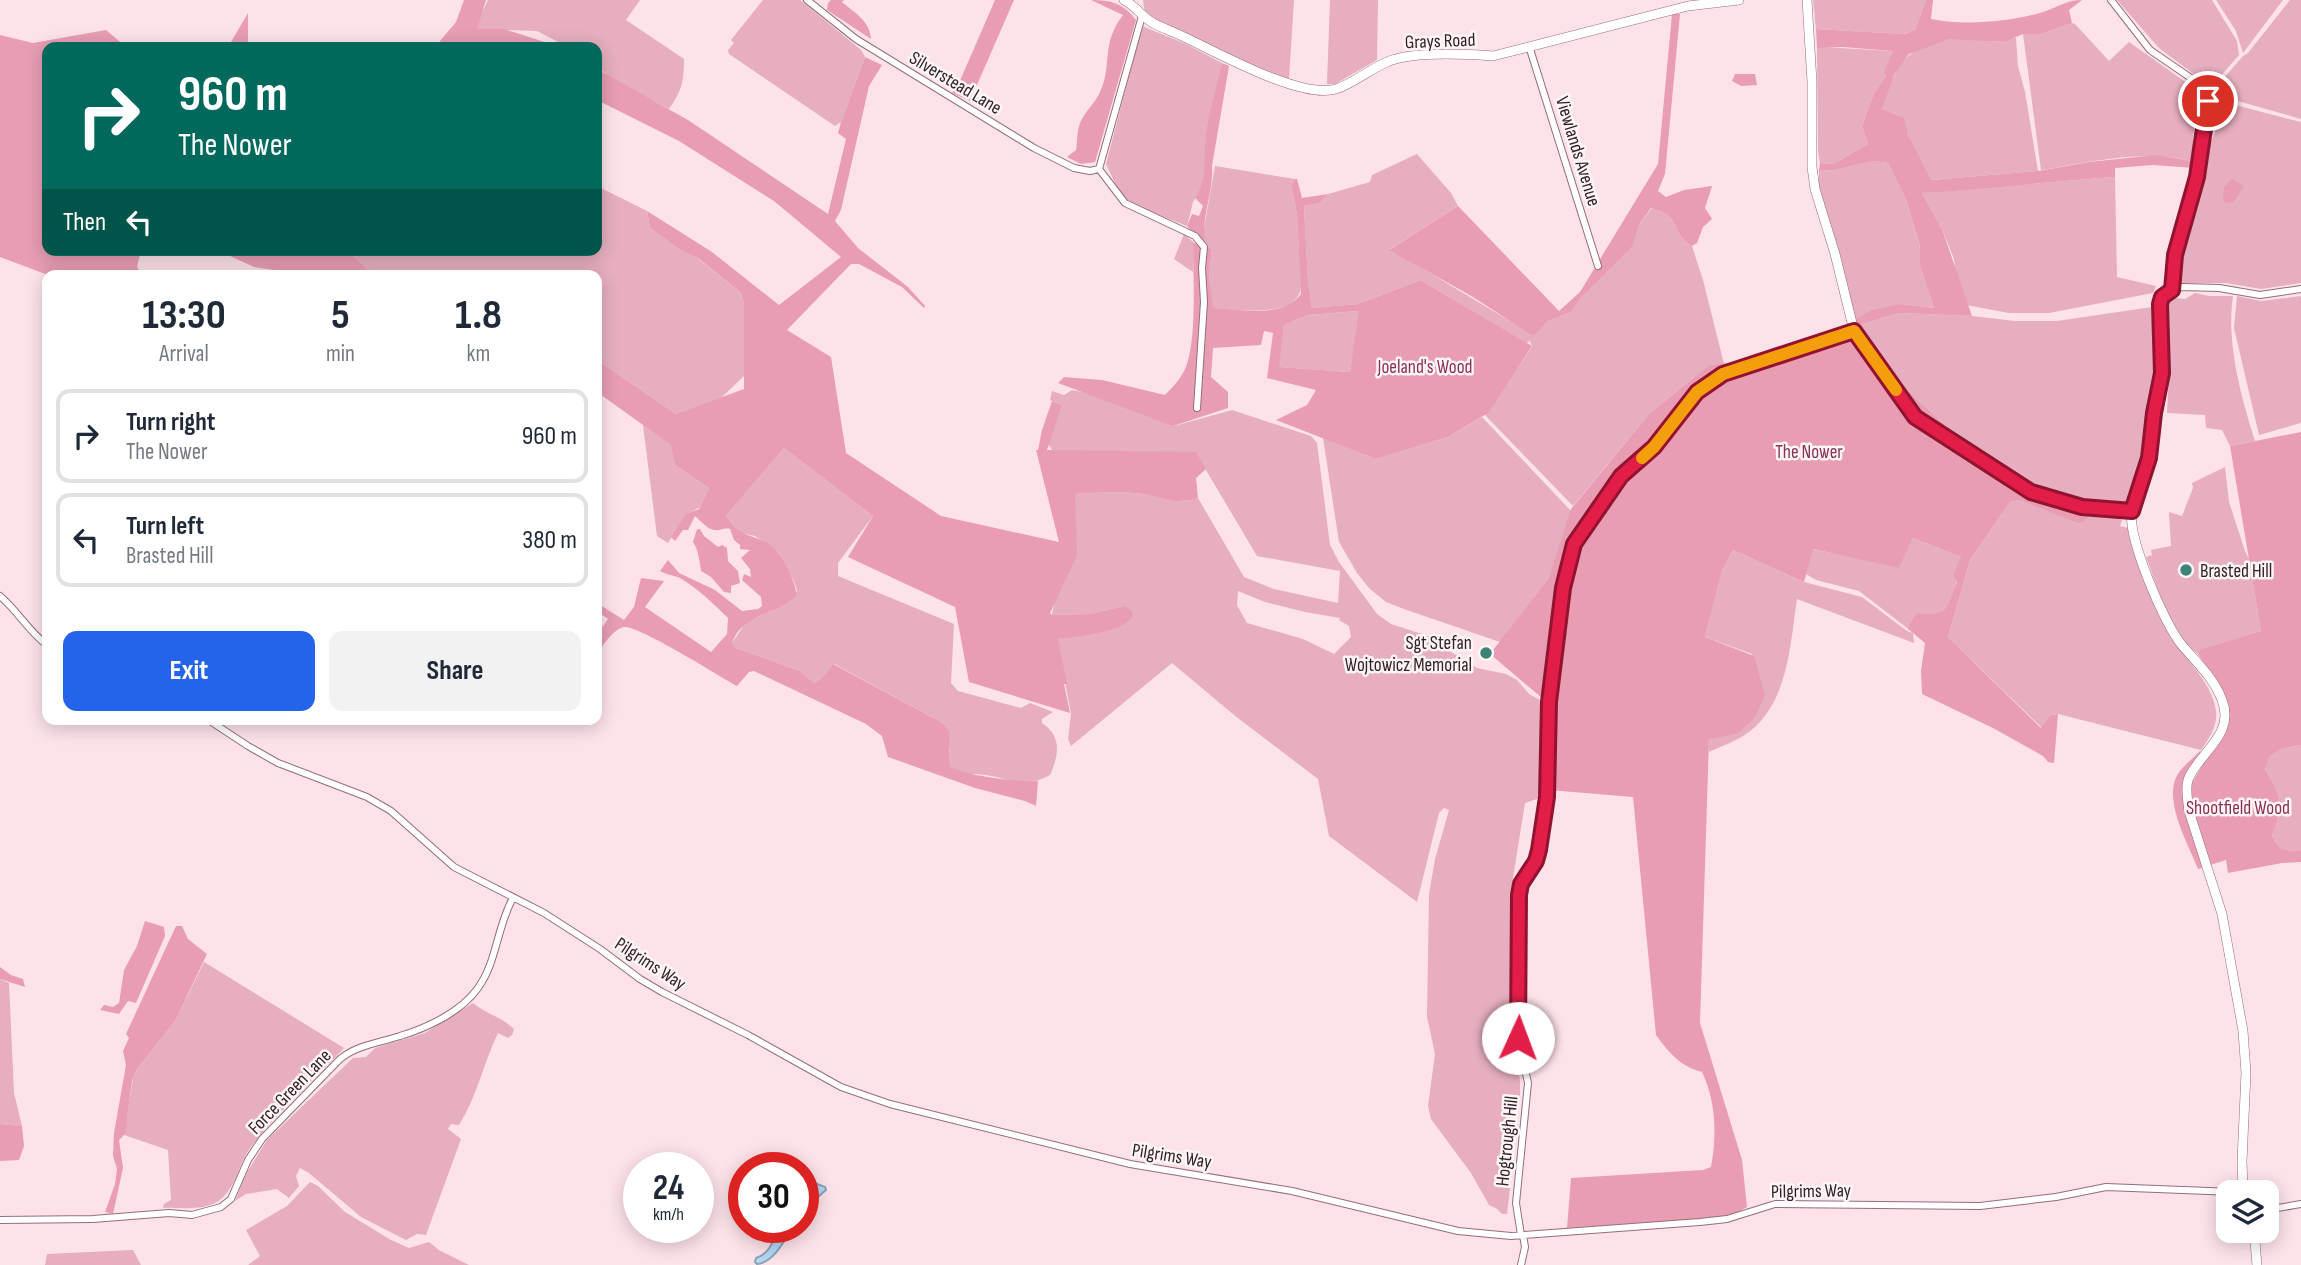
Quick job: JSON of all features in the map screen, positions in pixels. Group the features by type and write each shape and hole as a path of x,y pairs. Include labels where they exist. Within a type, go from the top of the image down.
{"street":[{"name":"Silverstead Lane","path":"807,0 856,39 1034,148 1074,168 1090,171 1099,169"},
{"name":"Grays Road","path":"1124,0 1135,3 1142,16 1223,58 1303,89 1334,90 1389,61 1405,57 1468,54 1493,56 1688,6 1740,0"},
{"path":"1807,0 1815,189 1854,331 1915,417 1927,425 2031,492 2082,507 2132,511"},
{"path":"2111,0 2150,50 2204,87 2208,94 2197,177 2175,255 2172,290"},
{"path":"1142,16 1099,169 1125,203 1195,236 1204,247 1204,302 1197,408"},
{"name":"Viewlands Avenue","path":"1529,46 1598,266"},
{"path":"2242,1180 2246,1073 2243,1031 2222,914 2189,811 2187,794 2187,783 2193,770 2219,737 2223,722 2222,700 2207,674 2171,628 2144,566 2130,520 2149,458 2162,373 2162,297 2182,287 2219,288 2260,295 2301,289"},
{"name":"Hogtrough Hill","path":"1521,1265 1525,1247 1516,1203 1528,1083 1518,1038 1519,895 1521,884 1536,861 1539,850 1547,797 1549,702 1563,588 1574,544 1621,476 1654,447 1697,392 1723,374 1854,331"},
{"path":"0,596 42,641"},
{"name":"Pilgrims Way","path":"216,725 278,763 367,797 391,811 454,867 573,930 662,992 748,1035 841,1087 890,1104 1130,1164 1292,1191 1458,1231 1496,1236 1727,1219 1775,1204 1980,1206 2056,1198 2106,1187 2216,1191"},
{"name":"Force Green Lane","path":"0,1220 93,1219 169,1213 192,1215 221,1207 231,1199 248,1160 262,1139 340,1059 363,1046 401,1036 437,1020 455,1009 475,991 490,964 503,916 513,898"},
{"path":"2279,1208 2301,1204"},
{"path":"2256,1243 2257,1265"}],"shaded area":[{"path":"488,0 640,0 626,20 684,59 683,80 669,109 602,71 602,42 558,42 537,31 474,29"},
{"path":"763,0 800,0 861,50 865,57 841,122 835,126 729,54 728,50 734,43 731,40"},
{"path":"1143,0 1294,0 1289,79 1219,53 1145,14"},
{"path":"1330,0 1378,0 1377,60 1335,84 1327,84"},
{"path":"1813,0 1926,0 1915,30 1903,34 1816,29"},
{"path":"2117,0 2212,0 2237,41 2239,55 2211,87 2159,48"},
{"path":"2216,0 2283,0 2243,53 2236,31"},
{"path":"2290,0 2301,0 2301,119 2227,98 2215,88 2248,53"},
{"path":"2072,23 2109,61 2129,42 2201,93 2203,98 2194,131 2195,158 2192,161 2135,156 2041,170 2023,34 2041,34"},
{"path":"1142,26 1186,44 1222,63 1205,144 1205,176 1193,202 1187,226 1141,208 1121,196 1106,164"},
{"path":"2011,37 2016,38 2018,66 2038,171 1930,180 1908,135 1905,118 1882,109 1896,72 1911,54 1933,42 1956,39 2004,42"},
{"path":"1817,48 1893,51 1886,76 1874,93 1862,126 1868,144 1833,164 1820,163 1818,151"},
{"path":"2222,104 2301,122 2301,283 2261,289 2226,283 2176,283 2208,145 2216,130"},
{"path":"1417,154 1451,193 1458,206 1390,249 1533,335 1548,321 1571,312 1631,246 1639,225 1652,208 1668,215 1681,236 1692,246 1724,364 1709,365 1650,413 1573,506 1485,415 1532,347 1530,341 1526,343 1420,280 1358,304 1312,308 1304,206 1320,203 1328,194 1370,182 1372,175"},
{"path":"1873,161 1888,163 1907,202 1920,248 1920,266 1934,308 1901,304 1854,321 1819,184 1819,171"},
{"path":"1215,166 1295,179 1291,185 1297,214 1301,286 1298,297 1290,304 1265,310 1212,308 1209,278 1212,249 1206,247 1203,234"},
{"path":"2115,177 2117,277 2156,286 2153,293 2049,313 2009,313 1966,305 1954,259 1942,229 1922,193"},
{"path":"602,188 647,211 650,228 680,250 697,258 741,293 744,305 744,376 721,398 676,414 602,363 602,270 369,270 353,256 602,256"},
{"path":"1184,234 1193,242 1193,272 1174,259"},
{"path":"2195,293 2233,296 2233,351 2255,441 2230,446 2222,430 2206,428 2205,415 2167,413 2169,373 2164,329 2165,301 2167,297 2185,299"},
{"path":"2237,296 2261,301 2301,296 2301,423 2259,435 2234,328"},
{"path":"2152,307 2157,376 2141,465 2144,466 2131,503 2125,506 2056,496 2028,484 1993,463 1961,440 1904,387 1889,371 1859,325 1899,313 2015,321 2057,321"},
{"path":"1360,311 1350,372 1278,367 1284,325 1308,315"},
{"path":"1072,390 1112,399 1138,408 1174,426 1232,410 1311,436 1317,443 1330,545 1339,562 1377,614 1391,624 1431,637 1477,668 1506,674 1517,680 1529,694 1542,701 1546,712 1544,791 1537,799 1525,803 1512,884 1514,985 1510,1033 1520,1080 1520,1100 1515,1121 1507,1214 1502,1214 1489,1205 1471,1173 1431,1119 1428,1106 1435,1054 1427,1017 1429,894 1435,859 1449,810 1444,808 1439,813 1417,902 1329,836 1318,779 1234,715 1172,663 1071,746 1068,739 1071,714 1057,639 1110,630 1124,606 1090,614 1052,615 1073,494 1136,493 1176,501 1198,498 1244,577 1274,589 1338,603 1340,571 1257,556 1197,455 1052,450 1048,444 1062,405 1050,400 1052,391 1064,395","holes":["1238,591 1265,602 1340,618 1339,620 1349,626 1351,637 1334,654 1303,639 1247,623 1237,605"]},
{"path":"1482,417 1571,511 1548,579 1500,642 1386,602 1370,589 1339,542 1323,438 1376,459 1448,437"},
{"path":"643,425 672,445 675,465 709,488 700,507 686,515 668,543 657,536"},
{"path":"784,448 873,516 838,563 838,576 954,624 951,683 958,691 1021,708 1030,703 1053,712 1042,719 1042,723 1053,734 1057,746 1050,775 1035,782 1024,783 959,772 950,766 950,748 941,722 834,664 814,683 800,671 736,648 732,643 746,622 773,610 797,591 777,552 755,536 740,533 726,516"},
{"path":"2225,467 2229,502 2249,559 2261,631 2203,649 2198,654 2179,634 2172,622 2146,557 2152,555 2151,550 2171,546 2169,512 2182,516 2193,488 2192,483"},
{"path":"2020,500 2085,521 2093,514 2116,517 2122,520 2120,526 2128,528 2154,605 2172,639 2202,678 2213,700 2216,721 2201,750 2058,714 2051,715 2042,728 1948,637 1970,560 2010,502"},
{"path":"1913,538 1961,557 1954,591 1946,608 1933,616 1916,613 1907,628 1859,591 1816,580 1806,574 1812,549 1899,567"},
{"path":"1733,550 1804,582 1862,597 1913,633 1914,643 1797,599 1784,675 1769,710 1758,724 1743,736 1709,752 1709,738 1737,734 1752,654 1705,637 1722,571"},
{"path":"2301,745 2301,850 2291,850 2279,846 2272,835 2279,816 2280,802 2265,771 2268,756 2281,749"},
{"path":"204,962 344,1048 283,1109 250,1148 230,1188 221,1199 208,1206 163,1208 164,1204 171,1200 168,1150 124,1135 133,1078 137,1069 175,1021"},
{"path":"0,979 9,983 14,1093 22,1126 0,1124"},
{"path":"473,1003 514,1029 508,1038 498,1033 465,1114 459,1125 451,1124 448,1129 461,1139 426,1235 417,1234 406,1240 361,1217 300,1168 296,1176 299,1186 289,1198 277,1189 246,1194 235,1201 246,1174 267,1140 353,1058 366,1057 375,1048 425,1033"},
{"path":"310,1182 318,1186 345,1212 391,1240 409,1248 429,1242 469,1265 248,1265 260,1256 246,1230 287,1206"},
{"path":"133,1250 141,1265 45,1265 47,1254"}],"green space":[{"path":"464,0 486,0 477,29 504,29 544,42 439,42 456,22"},
{"path":"831,0 844,0 842,2 865,22 871,39 827,10"},
{"path":"995,0 1014,0 970,101 952,93 959,83"},
{"path":"1091,0 1116,4 1136,20 1095,162 1081,164 1067,157 1076,150 1080,123 1104,82 1109,45 1123,15"},
{"path":"1926,0 1933,0 1931,19 1989,22 2019,18 2082,0 2069,10 2072,23 2041,34 2023,34 2004,42 1949,39 1909,54 1894,75 1882,109 1905,118 1908,135 1931,180 2038,171 2156,155 2192,161 2195,168 2153,165 2115,168 2115,177 1922,193 1942,229 1972,316 1899,313 1859,325 1889,371 1904,387 1961,440 1993,463 1918,414 1857,334 1854,321 1872,310 1901,304 1934,308 1920,266 1920,247 1907,202 1888,163 1873,161 1819,171 1820,163 1833,164 1868,144 1862,126 1874,93 1886,76 1884,73 1893,51 1817,48 1816,29 1904,34 1915,30"},
{"path":"248,13 248,42 231,42"},
{"name":"Joeland's Wood","path":"1672,14 1680,14 1665,174 1658,191 1666,197 1684,190 1712,186 1705,208 1712,219 1703,227 1697,243 1692,246 1685,241 1668,215 1651,208 1639,225 1632,246 1580,299 1571,312 1548,321 1533,336 1473,297 1389,250 1458,206 1559,311 1580,292 1658,164"},
{"path":"106,30 120,42 42,42 42,256 140,256 137,267 139,270 42,270 42,273 0,257 0,35 33,43"},
{"path":"865,57 882,65 869,86 841,210 835,221 858,248 908,287 925,306 924,308 902,287 859,264 851,264 787,330 831,357 846,453 941,516 1059,542 1036,450 1052,401 1062,405 1047,450 1196,452 1206,469 1196,478 1198,498 1190,500 1173,501 1132,493 1075,494 1077,556 1050,613 1090,614 1124,606 1132,611 1131,618 1115,629 1058,639 1070,713 969,682 955,607 848,557 873,516 784,448 726,516 741,532 772,546 791,575 796,590 796,596 788,602 743,626 732,643 736,648 800,671 814,683 823,677 833,664 941,722 949,731 950,766 992,778 1038,781 1036,806 888,757 882,736 866,724 754,671 749,672 737,686 661,642 624,627 616,631 602,647 602,628 608,619 602,615 602,606 624,620 634,607 641,578 664,581 645,607 711,652 727,634 728,618 717,607 680,578 660,571 668,560 679,573 715,590 742,611 762,606 761,597 742,580 744,574 751,577 750,569 741,558 750,550 740,549 730,529 712,529 695,516 688,530 683,530 675,541 671,537 686,514 699,509 709,488 675,465 671,445 602,396 602,363 676,414 744,389 744,305 741,293 699,259 680,250 650,228 647,211 712,252 779,305 841,257 774,201 679,141 602,102 602,72 688,120 828,214 846,139 838,133"},
{"path":"1222,63 1229,66 1212,166 1204,237 1206,247 1187,226 1192,214 1199,216 1203,206 1195,198 1203,179 1208,125"},
{"path":"1735,74 1755,74 1757,85 1741,86 1732,81"},
{"name":"Joeland's Wood","path":"1297,179 1302,198 1328,194 1320,203 1304,206 1312,308 1358,304 1420,280 1532,346 1488,413 1448,437 1376,459 1276,420 1307,405 1316,390 1267,378 1273,333 1264,331 1261,345 1213,348 1211,377 1228,392 1228,408 1173,426 1058,383 1064,377 1102,380 1165,395 1183,373 1190,351 1194,304 1193,242 1202,248 1203,272 1206,247 1212,249 1209,278 1213,308 1260,311 1283,307 1293,302 1301,294 1297,214 1291,185","holes":["1359,311 1350,372 1279,367 1284,325 1308,315"]},
{"path":"2232,179 2244,186 2234,202 2227,203 2223,200 2224,187"},
{"path":"230,256 353,256 369,270 273,270 254,267"},
{"name":"The Nower","path":"1852,333 1912,423 2031,497 2093,514 2078,523 2020,500 2010,502 1970,560 1948,637 2041,728 2051,715 2058,714 2054,763 2048,762 2043,756 1993,728 1922,694 1921,671 1925,643 1907,628 1916,613 1934,614 1948,605 1957,582 1953,576 1961,557 1913,538 1899,568 1813,549 1804,582 1733,550 1722,571 1705,637 1754,656 1765,695 1755,717 1737,734 1709,739 1700,1023 1742,1160 1747,1207 1736,1213 1714,1218 1567,1228 1571,1178 1703,1170 1711,1167 1714,1142 1713,1107 1702,1072 1676,1058 1656,1035 1633,797 1549,790 1551,702 1577,545 1623,480 1656,450 1700,395 1725,377"},
{"path":"1759,360 1724,369 1695,389 1652,444 1621,471 1572,540 1559,588 1546,693 1542,698 1490,654 1548,579 1571,509 1650,413 1709,365"},
{"name":"Shootfield Wood","path":"2301,432 2301,745 2281,749 2269,756 2265,770 2280,802 2279,816 2272,835 2283,848 2301,850 2301,862 2228,873 2226,860 2210,865 2192,805 2190,787 2228,720 2218,685 2198,654 2202,649 2261,631 2230,446"},
{"path":"697,529 718,547 722,545 727,548 728,561 738,571 740,583 731,586 731,593 724,592 711,577 701,571 693,542"},
{"name":"Shootfield Wood","path":"2200,751 2204,754 2185,780 2205,867 2198,869 2178,820 2173,793 2180,771"},
{"path":"145,921 164,927 165,936 136,1003 128,1001 119,1014 100,1010 104,1005 113,1007 119,1003 124,970 137,946"},
{"path":"176,926 182,926 188,939 207,954 175,1021 137,1069 132,1081 125,1134 119,1140 123,1168 113,1214 105,1212 115,1184 117,1169 113,1156 114,1133 126,1065 123,1051 129,1038 126,1034"},
{"path":"0,967 23,979 25,987 0,979"},
{"path":"0,1124 22,1126 24,1146 19,1160 0,1161"}],"water":[{"path":"819,1185 826,1190 819,1196"},
{"path":"772,1243 783,1243 768,1260 757,1264 756,1258 768,1250"}],"slow traffic":[{"path":"1642,458 1654,447 1697,392 1723,374 1854,331 1896,390"}],"place":[{"name":"Brasted Hill","path":"2186,570"},
{"name":"Sgt Stefan Wojtowicz Memorial","path":"1486,653"}],"route":[{"path":"1518,1038 1519,895 1521,884 1536,861 1547,797 1549,702 1563,588 1574,544 1621,476 1654,447 1697,392 1723,374 1854,331 1915,417 2031,492 2082,507 2132,511 2149,458 2162,373 2160,304 2162,297 2172,290 2175,255 2197,177 2208,101"}]}
